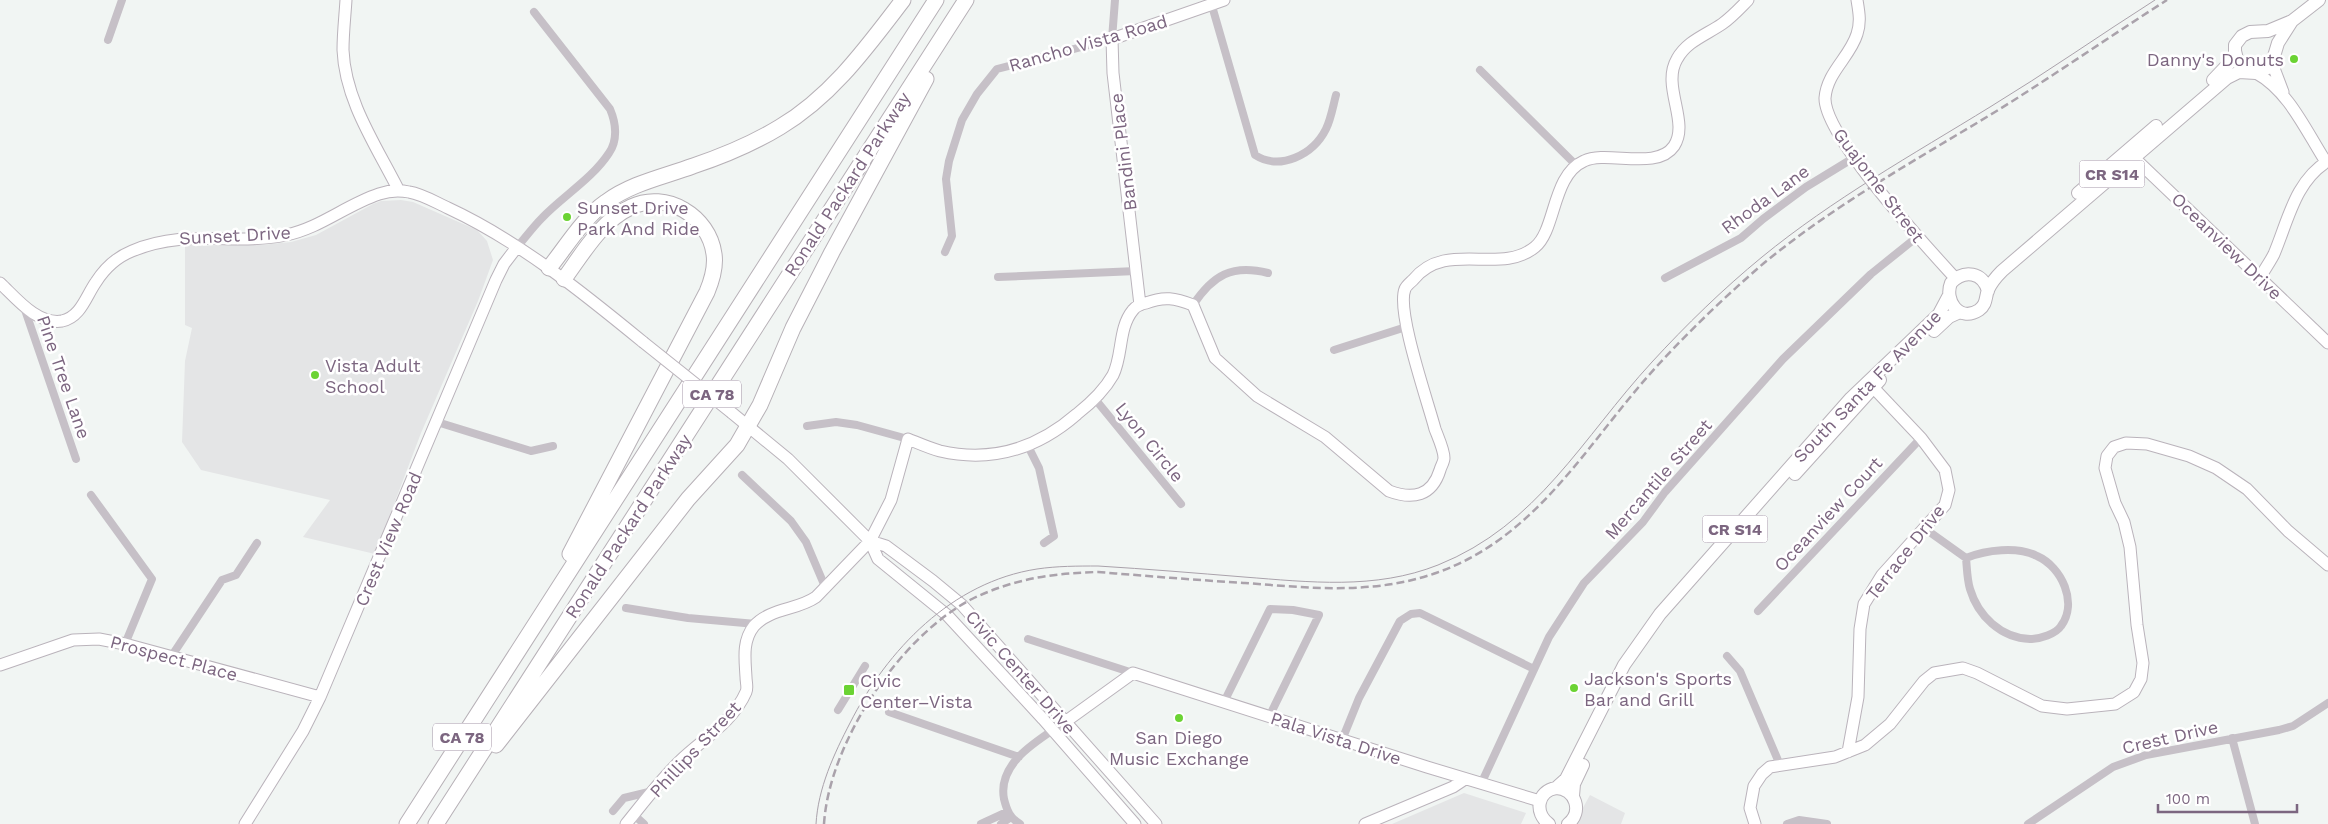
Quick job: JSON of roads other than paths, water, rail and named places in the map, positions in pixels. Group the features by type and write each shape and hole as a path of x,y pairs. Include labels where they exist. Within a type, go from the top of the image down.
{"highway":[{"path":"549,268 590,217 621,192 734,151 781,126 800,113 826,92 850,68 903,0"},
{"name":"Ronald Packard Parkway","path":"407,824 936,0"},
{"path":"460,788 514,724 688,499 737,445 760,405 793,328 832,252 968,0"},
{"name":"Ronald Packard Parkway","path":"436,824 968,0"},
{"path":"518,651 611,478 707,292 712,279 715,255 711,240 695,218 674,204 649,201 633,206 611,219 564,279"}],"main road":[{"name":"South Santa Fe Avenue","path":"1960,312 1950,304 1948,297 1948,289 1955,278 1964,274 1977,276 1993,269 2222,73 2235,57 2236,45 2244,35 2292,22 2319,0"},
{"name":"South Santa Fe Avenue","path":"1568,824 1577,810 1573,796 1577,777 1617,696 1650,640 1870,384 1945,320 1960,312 1974,312 1980,309 1988,298 1988,291 2002,271 2129,153 2227,78 2268,68 2292,22"},
{"path":"2257,32 2269,38 2273,56"},
{"path":"2235,57 2239,66 2251,72"},
{"path":"1977,276 1986,284 1988,291"},
{"name":"South Santa Fe Avenue","path":"1540,800 1544,793 1556,788 1566,780 1613,686 1630,656 1650,628 1870,384 1936,318 1948,297"},
{"path":"1556,788 1565,789 1573,796"},
{"path":"1540,800 1544,821"}],"street":[{"path":"108,40 122,0"},
{"path":"346,0 343,50 348,80 355,103 399,191"},
{"name":"Bandini Place","path":"1115,0 1112,39 1113,72 1140,304"},
{"name":"Rancho Vista Road","path":"945,252 952,236 946,179 949,161 962,120 977,94 996,69 1112,39 1212,6 1224,0"},
{"path":"807,426 836,422 857,425 908,439 938,451 961,455 1011,450 1028,446 1060,429 1095,399 1113,374 1126,322 1133,309 1140,304 1159,298 1173,297 1193,305 1215,358 1257,396 1325,437 1389,491 1400,496 1415,496 1427,491 1435,483 1444,458 1404,320 1405,289 1419,272 1428,266 1466,258 1507,259 1524,254 1537,246 1543,236 1560,189 1576,165 1585,160 1661,156 1672,149 1678,130 1671,80 1676,60 1690,44 1721,24 1748,0"},
{"name":"Guajome Street","path":"1857,0 1860,18 1857,34 1851,48 1831,76 1825,98 1829,119 1855,157 1916,237 1955,278"},
{"path":"1212,6 1255,154 1263,160 1282,162 1296,158 1313,146 1326,129 1336,96"},
{"path":"517,247 542,218 595,170 610,152 616,135 610,109 534,12"},
{"path":"2273,56 2284,96"},
{"path":"1480,70 1576,165"},
{"path":"2251,72 2267,79 2284,96 2327,162 2300,189 2282,229 2274,254 2260,278"},
{"name":"Oceanview Drive","path":"2129,153 2328,343"},
{"name":"Rhoda Lane","path":"1665,278 1741,238 1806,186 1855,157"},
{"name":"Sunset Drive","path":"0,283 24,305 42,318 52,321 63,321 78,312 95,284 114,262 130,252 150,244 185,238 250,238 285,235 325,221 368,197 388,191 399,191 424,197 465,216 517,247 564,279 643,342"},
{"name":"Mercantile Street","path":"1481,784 1553,630 1584,583 1643,522 1668,489 1783,359 1871,274 1916,237"},
{"name":"Crest View Road","path":"245,824 302,731 320,697 500,272 517,247"},
{"path":"1193,305 1202,290 1214,279 1230,272 1251,269 1268,273"},
{"path":"998,277 1136,271"},
{"name":"Pine Tree Lane","path":"24,305 76,459"},
{"path":"2310,326 2328,337"},
{"path":"1334,350 1406,327"},
{"name":"Civic Center Drive","path":"643,342 748,425 790,461 870,541 878,559 947,615 1135,824"},
{"name":"Terrace Drive","path":"1848,752 1858,697 1860,629 1864,604 1882,575 1945,505 1949,490 1949,482 1945,470 1921,438 1870,384"},
{"name":"Lyon Circle","path":"1095,399 1181,504"},
{"path":"437,422 531,451 553,446"},
{"name":"Oceanview Court","path":"1758,611 1921,438"},
{"path":"626,608 688,618 756,624 772,614 810,602 826,589 870,541 890,500 908,439"},
{"path":"1755,824 1750,808 1754,786 1762,774 1770,767 1814,761 1848,752 1865,745 1879,735 1924,681 1944,670 1963,668 1977,673 2042,706 2068,709 2115,704 2134,692 2142,679 2143,663 2137,625 2130,547 2124,522 2115,503 2105,468 2107,456 2114,447 2126,443 2147,444 2189,456 2216,468 2247,489 2288,531 2328,565"},
{"path":"1028,446 1041,478 1054,536 1044,543"},
{"path":"742,475 791,521 806,542 826,589"},
{"path":"91,494 152,579 125,644"},
{"path":"1924,528 1966,558 1970,588 1978,607 2001,632 2028,639 2039,639 2060,628 2067,617 2069,599 2058,575 2047,562 2036,555 2020,552 1987,552 1966,558"},
{"name":"Civic Center Drive","path":"870,541 886,546 934,581 962,605 1156,824"},
{"path":"171,657 222,580 236,575 257,543"},
{"path":"1224,702 1270,610 1293,610 1319,615 1269,717"},
{"path":"1342,740 1359,698 1382,652 1400,621 1411,614 1420,613 1534,670"},
{"name":"Phillips Street","path":"630,820 679,762 722,725 747,690 744,650 749,634 756,624"},
{"name":"Prospect Place","path":"0,665 73,640 99,639 125,644 320,697"},
{"name":"Pala Vista Drive","path":"1028,639 1465,779 1540,800"},
{"path":"1728,656 1740,671 1780,765"},
{"path":"838,710 853,692 865,666"},
{"path":"1020,824 1009,815 1003,790 1004,778 1019,757 1132,673"},
{"name":"Crest Drive","path":"2028,824 2113,767 2146,755 2293,726 2328,703"},
{"path":"890,712 1019,757"},
{"path":"2232,738 2255,824"},
{"path":"1365,824 1453,787 1465,779"},
{"path":"613,811 624,798 655,791"},
{"path":"981,824 1009,815"},
{"path":"1001,824 1009,815"},
{"path":"630,820 644,824"},
{"path":"1787,824 1799,820 1827,824"}],"tram line":[{"path":"816,824 823,784 844,735 865,696 903,646 950,604 977,588 1006,576 1045,568 1098,566 1293,581 1366,581 1414,573 1438,565 1473,548 1504,527 1531,503 1556,477 1652,362 1691,321 1747,269 1789,236 1845,197 2011,94 2155,0"}],"railway":[{"path":"824,824 829,793 839,760 854,727 873,695 895,665 919,638 945,616 972,599 1003,586 1034,578 1098,572 1293,587 1341,588 1389,585 1436,573 1472,557 1504,536 1533,511 1559,484 1633,394 1683,338 1764,263 1819,221 1848,202 1995,112 2167,0"}],"place":[{"name":"Danny's Donuts","path":"2294,59"},
{"name":"Sunset Drive Park And Ride","path":"567,217"},
{"name":"Vista Adult School","path":"315,375"},
{"name":"Jackson's Sports Bar and Grill","path":"1574,688"},
{"name":"Civic Center–Vista","path":"849,690"},
{"name":"San Diego Music Exchange","path":"1179,718"}]}
